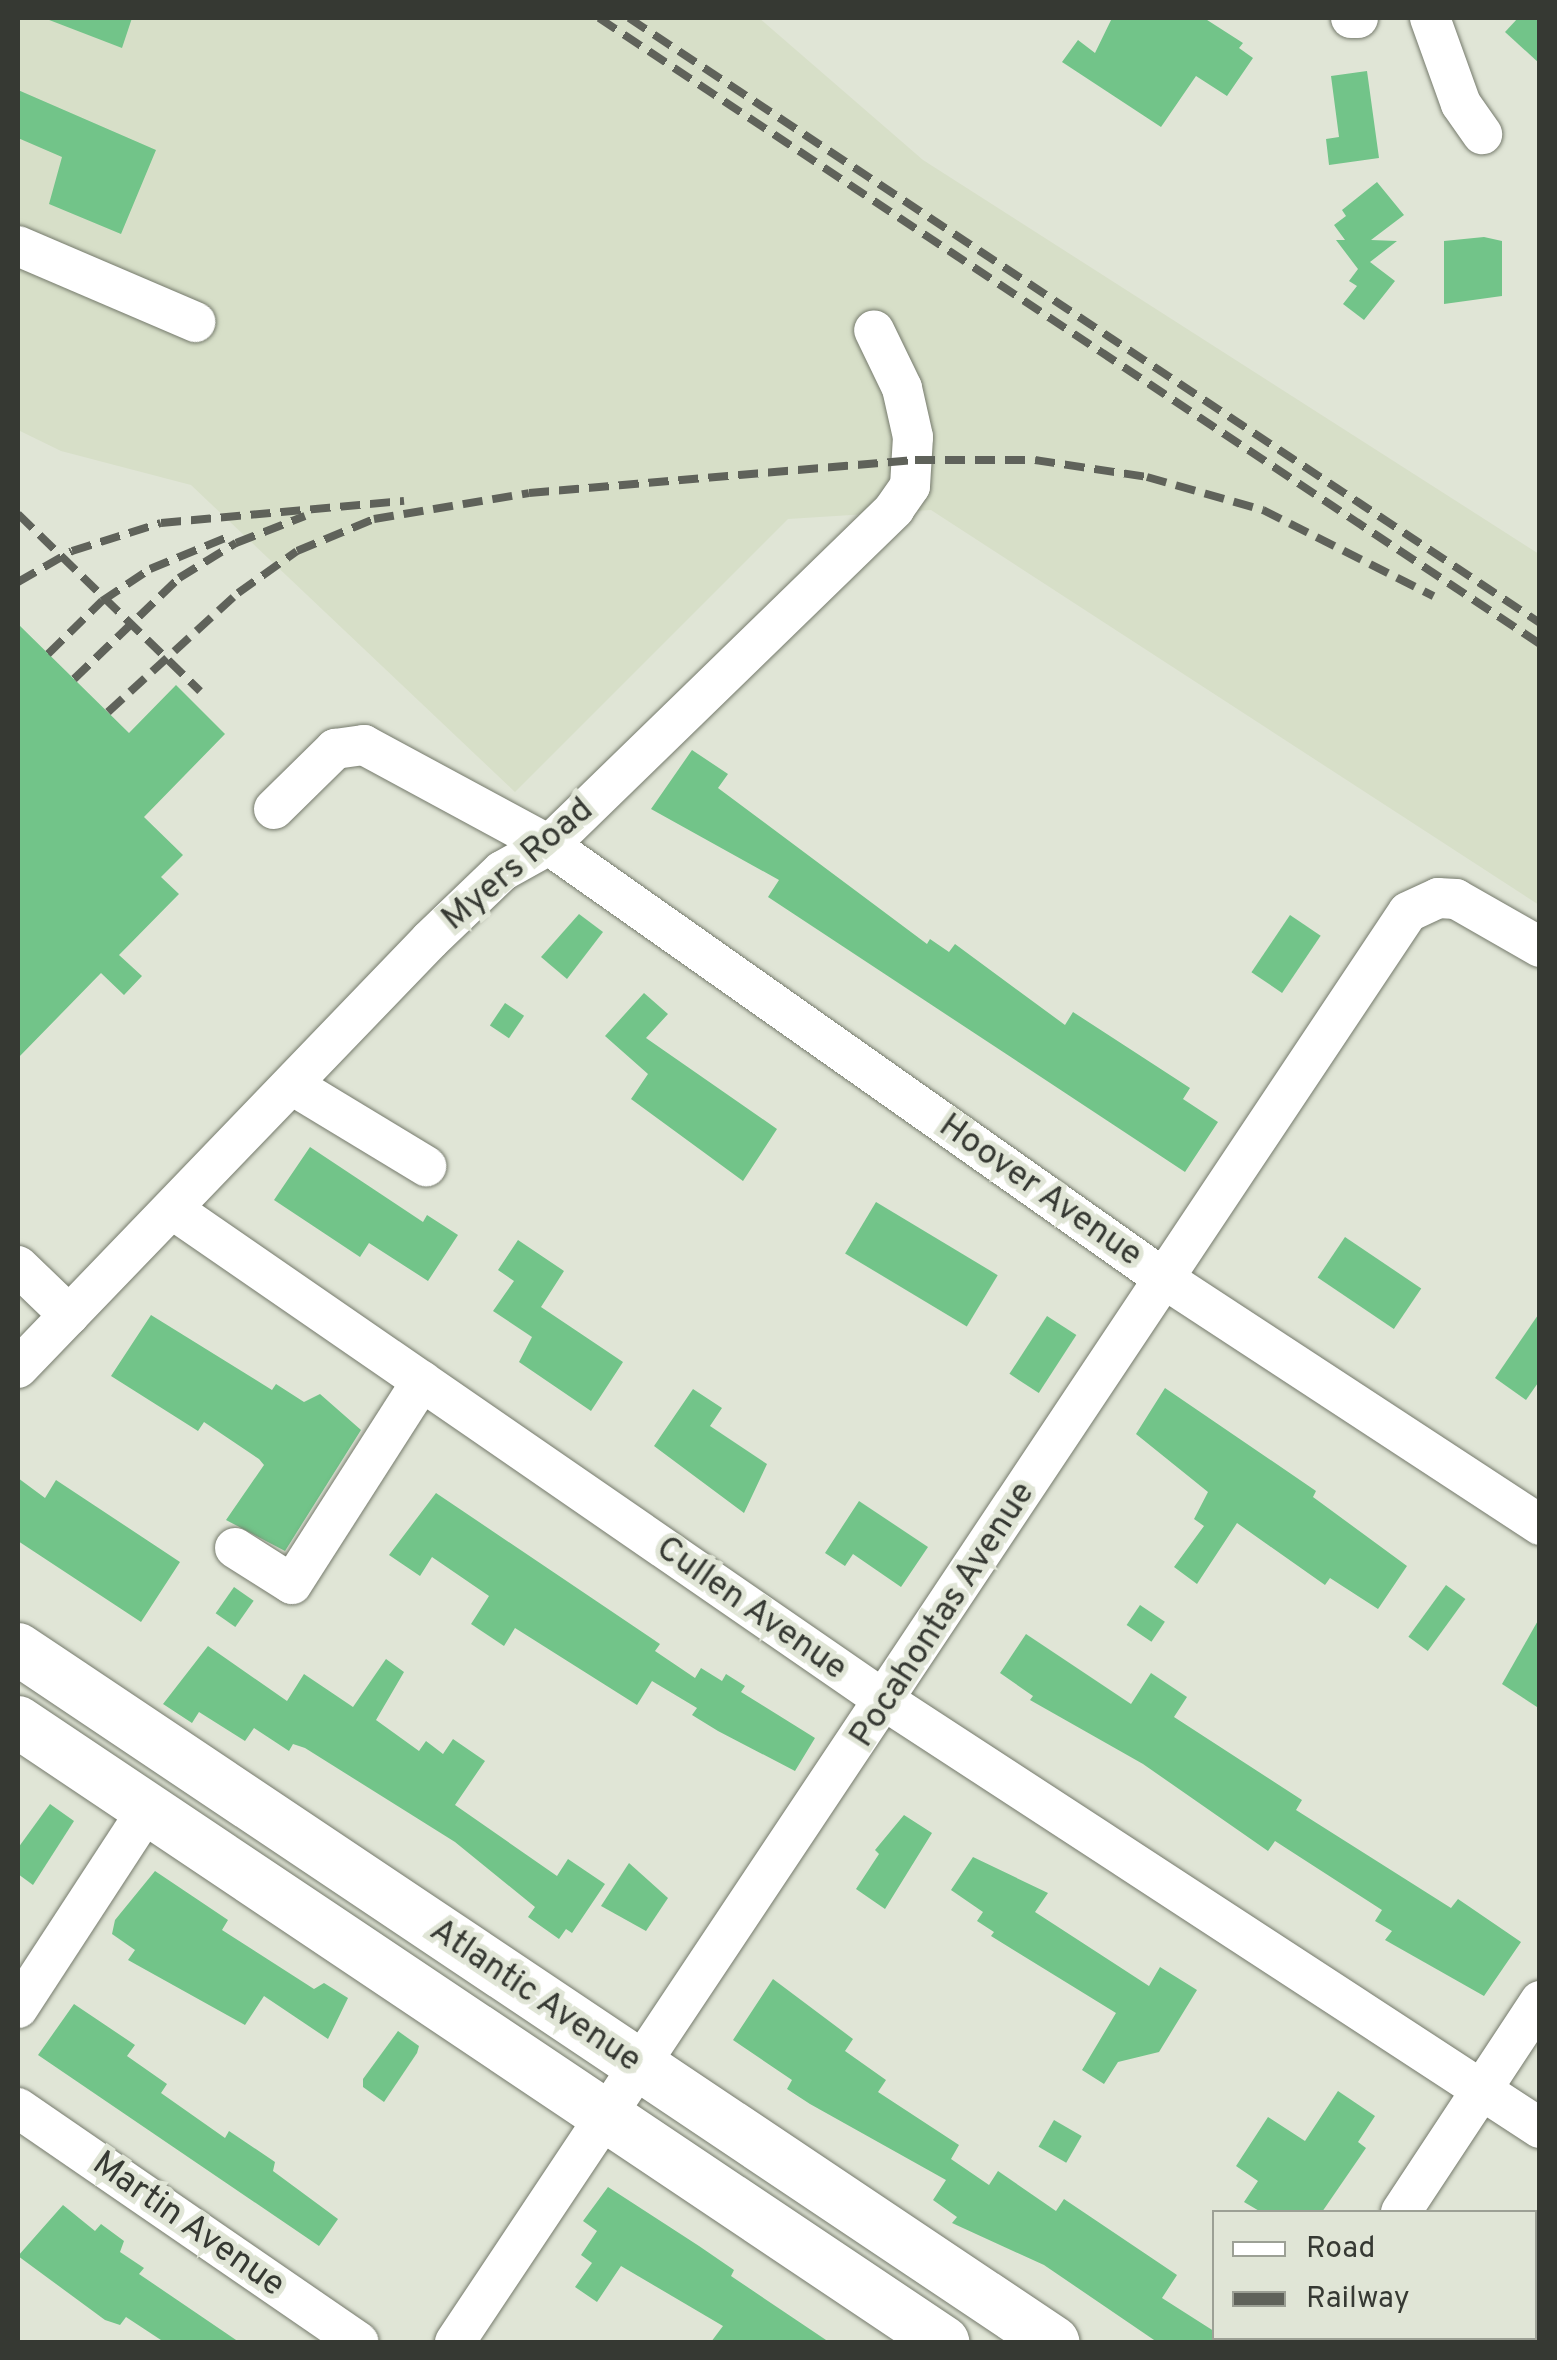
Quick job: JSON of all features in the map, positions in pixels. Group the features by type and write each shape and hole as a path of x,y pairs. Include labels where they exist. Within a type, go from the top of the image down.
{"main road":[{"name":"Atlantic Avenue","path":"18,1649 1053,2342"},
{"name":"Atlantic Avenue","path":"18,1722 145,1813 943,2342"}],"street":[{"path":"1430,18 1460,104 1482,134"},
{"path":"18,246 195,322"},
{"name":"Myers Road","path":"18,1368 502,872 549,845 910,486 914,437 902,388 874,330"},
{"name":"Hoover Avenue","path":"274,809 334,749 364,745 549,845 1163,1278 1540,1525"},
{"name":"Pocahontas Avenue","path":"455,2342 637,2065 887,1702 1163,1278 1408,912 1438,898 1481,908 1540,946"},
{"path":"292,1085 426,1166"},
{"name":"Cullen Avenue","path":"172,1209 887,1702 1540,2128"},
{"path":"18,1266 69,1315"},
{"path":"235,1548 292,1584 422,1382"},
{"path":"18,2008 145,1813"},
{"path":"1403,2210 1540,2001"},
{"name":"Martin Avenue","path":"18,2108 358,2342"}],"shaded area":[{"path":"18,18 759,18 923,160 1539,554 1539,905 931,510 788,519 515,792 191,485 61,451 18,430"}],"building":[{"path":"44,18 132,18 122,48"},
{"path":"1112,18 1204,18 1243,43 1239,48 1253,58 1227,96 1196,76 1161,127 1062,62 1078,40 1095,53"},
{"path":"1518,18 1540,18 1540,64 1505,32"},
{"path":"1367,71 1379,158 1329,165 1326,139 1339,137 1331,76"},
{"path":"18,90 156,150 121,234 49,204 62,157 18,138"},
{"path":"1377,182 1404,215 1371,240 1397,241 1370,262 1395,281 1364,320 1343,304 1357,286 1349,281 1358,269 1336,240 1345,240 1334,225 1346,216 1342,210"},
{"path":"1484,237 1502,241 1502,296 1444,304 1444,241"},
{"path":"18,624 129,733 176,685 225,734 144,817 183,855 161,877 179,894 119,955 142,976 124,995 101,973 18,1058"},
{"path":"692,750 728,774 718,788 927,944 930,939 949,952 955,944 1065,1025 1073,1012 1190,1088 1183,1099 1218,1122 1185,1172 768,897 779,880 651,809"},
{"path":"579,914 603,932 567,979 541,957"},
{"path":"1290,915 1321,936 1282,993 1251,972"},
{"path":"644,993 668,1014 646,1038 777,1129 743,1181 631,1099 648,1074 605,1036"},
{"path":"505,1003 524,1016 509,1038 490,1025"},
{"path":"310,1147 423,1222 427,1215 458,1235 428,1281 369,1243 360,1257 274,1200"},
{"path":"876,1202 998,1275 967,1327 845,1253"},
{"path":"1345,1237 1421,1288 1394,1329 1318,1278"},
{"path":"518,1240 564,1271 541,1307 623,1362 591,1411 519,1362 532,1337 493,1311 514,1281 498,1270"},
{"path":"1540,1312 1540,1380 1526,1400 1495,1378"},
{"path":"151,1315 272,1390 276,1384 304,1402 320,1394 361,1430 285,1551 226,1520 264,1465 259,1459 204,1422 198,1431 111,1376"},
{"path":"1047,1316 1076,1335 1039,1393 1009,1374"},
{"path":"1165,1388 1316,1491 1313,1497 1407,1566 1378,1609 1330,1578 1325,1585 1237,1523 1197,1584 1174,1567 1204,1526 1194,1519 1208,1492 1136,1434"},
{"path":"693,1389 722,1408 710,1426 767,1464 744,1513 654,1446"},
{"path":"18,1478 45,1498 56,1480 180,1562 141,1622 18,1541"},
{"path":"436,1493 660,1644 655,1651 695,1678 701,1668 722,1681 726,1674 745,1686 741,1692 815,1738 795,1771 692,1715 697,1708 652,1681 637,1705 515,1628 504,1646 471,1624 489,1596 432,1557 420,1576 389,1555"},
{"path":"859,1501 928,1547 901,1587 853,1554 845,1566 825,1553"},
{"path":"1446,1585 1465,1599 1428,1651 1408,1637"},
{"path":"234,1587 254,1601 235,1627 216,1613"},
{"path":"1140,1605 1165,1622 1151,1642 1127,1625"},
{"path":"1540,1617 1540,1709 1502,1684"},
{"path":"1026,1634 1131,1704 1151,1673 1187,1697 1174,1717 1302,1800 1296,1810 1451,1908 1458,1899 1521,1942 1484,1996 1385,1940 1392,1931 1375,1921 1382,1910 1275,1841 1268,1851 1143,1764 1030,1700 1033,1696 1000,1673"},
{"path":"208,1646 287,1701 304,1674 353,1707 386,1659 404,1672 376,1720 419,1751 426,1741 443,1754 453,1739 485,1761 455,1805 557,1876 568,1859 605,1884 572,1933 566,1929 559,1939 528,1917 535,1907 455,1842 305,1748 293,1744 289,1751 254,1728 245,1741 199,1712 192,1723 163,1704"},
{"path":"50,1804 74,1821 33,1885 18,1874 18,1848"},
{"path":"904,1815 932,1833 885,1909 856,1889 879,1854 875,1850"},
{"path":"973,1857 1048,1893 1035,1912 1149,1986 1160,1967 1197,1990 1159,2052 1118,2062 1104,2084 1082,2070 1116,2013 991,1936 994,1932 977,1921 983,1912 951,1890"},
{"path":"629,1863 668,1898 646,1931 601,1906"},
{"path":"155,1871 228,1920 222,1930 314,1989 324,1983 348,1998 328,2039 264,1996 245,2025 128,1960 135,1950 112,1934 115,1920"},
{"path":"773,1979 853,2039 845,2051 886,2080 878,2092 959,2145 951,2159 989,2185 998,2171 1056,2211 1064,2199 1177,2275 1162,2298 1212,2330 1212,2340 1231,2342 1157,2342 1044,2265 952,2223 957,2217 933,2200 946,2180 787,2089 792,2080 733,2040"},
{"path":"74,2004 135,2045 127,2056 167,2084 161,2093 225,2138 229,2131 275,2162 273,2171 338,2219 319,2246 38,2055"},
{"path":"398,2031 419,2046 384,2102 363,2087 363,2079"},
{"path":"1338,2091 1375,2116 1358,2142 1366,2148 1323,2210 1258,2210 1244,2202 1258,2181 1236,2166 1268,2117 1305,2141"},
{"path":"1054,2120 1082,2136 1066,2163 1038,2147"},
{"path":"608,2187 734,2270 731,2276 829,2342 711,2342 723,2326 621,2266 597,2302 575,2287 592,2263 581,2255 597,2231 583,2221"},
{"path":"63,2205 95,2231 101,2224 124,2241 120,2252 144,2268 139,2274 239,2342 164,2342 126,2317 120,2325 105,2320 18,2256"}],"railway":[{"path":"599,18 1540,644"},
{"path":"629,18 1540,623"},
{"path":"108,712 238,593 297,551 374,519 529,493 915,460 1035,460 1147,477 1263,510 1433,596"},
{"path":"18,582 72,551 161,523 404,501"},
{"path":"18,514 200,691"},
{"path":"74,679 179,578 236,543 305,516"},
{"path":"48,654 102,601 150,569 230,536"}]}
